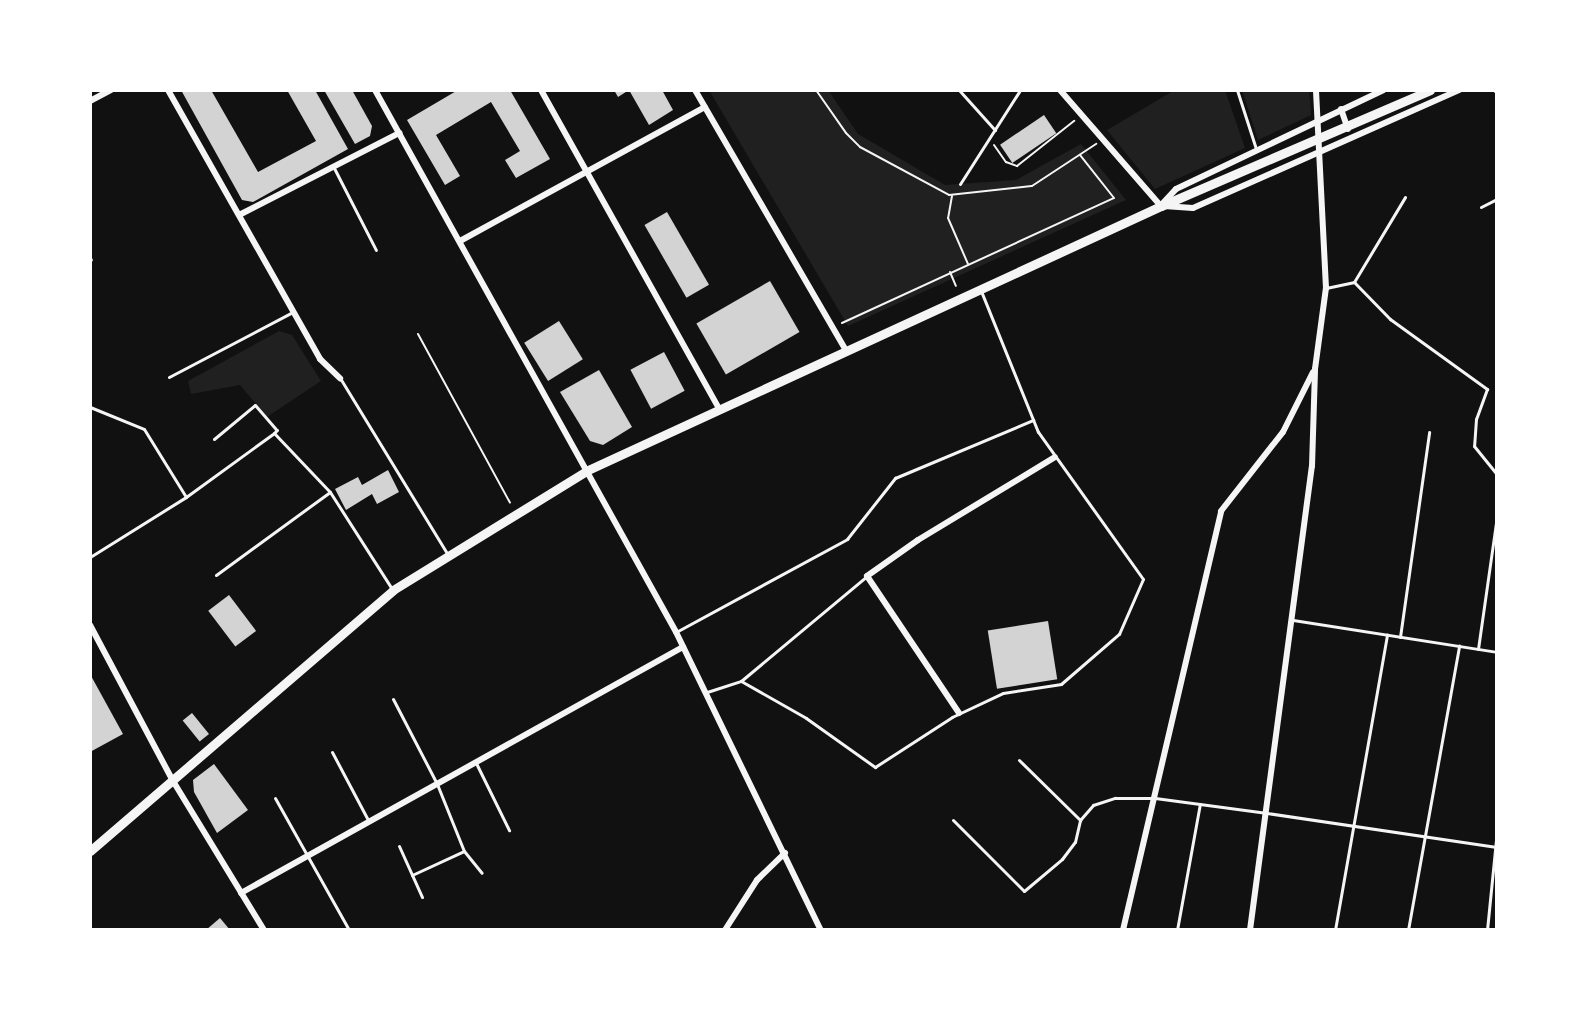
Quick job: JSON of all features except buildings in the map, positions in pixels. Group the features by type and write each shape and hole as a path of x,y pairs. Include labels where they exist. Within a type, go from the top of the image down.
{"main road":[{"path":"90,851 173,781 259,703 393,590 588,470 1161,206 1187,197 1430,90"}],"street":[{"path":"90,101 111,90"},
{"path":"168,90 241,214 320,359 340,378"},
{"path":"375,90 676,632 821,930"},
{"path":"541,90 720,410"},
{"path":"695,90 846,351"},
{"path":"1060,90 1161,206 1193,208 1350,136 1459,90"},
{"path":"1250,930 1312,466 1315,369 1326,288 1316,90"},
{"path":"1161,206 1176,189 1384,90"},
{"path":"460,242 589,173 705,107"},
{"path":"1341,110 1350,136"},
{"path":"241,214 399,133"},
{"path":"1123,930 1221,511 1283,432 1315,369"},
{"path":"959,714 867,576 918,540 1055,457"},
{"path":"90,625 173,781 264,930"},
{"path":"241,893 368,820 476,763 683,647"},
{"path":"725,930 757,880 785,853"}],"lane":[{"path":"959,90 995,130"},
{"path":"960,184 1020,90"},
{"path":"1237,90 1256,149"},
{"path":"333,167 376,250"},
{"path":"1326,288 1354,282 1405,197"},
{"path":"1481,207 1497,199"},
{"path":"1354,282 1390,319 1486,389 1476,419 1474,446 1497,474"},
{"path":"741,681 806,718 874,767 959,714 1003,693 1061,684 1119,634 1143,579 1055,457 1033,420 981,289"},
{"path":"169,376 294,311"},
{"path":"340,378 449,555"},
{"path":"90,557 186,497 277,430 255,405 214,439"},
{"path":"90,407 144,429 186,497"},
{"path":"676,632 847,539 895,478 1033,420"},
{"path":"1400,637 1429,432"},
{"path":"274,433 330,492 393,590"},
{"path":"216,575 330,492"},
{"path":"1478,649 1497,516"},
{"path":"705,692 741,681 867,576"},
{"path":"1293,620 1497,652"},
{"path":"1335,930 1387,635"},
{"path":"1408,930 1459,646"},
{"path":"393,699 437,784 464,851 482,873"},
{"path":"332,752 368,820"},
{"path":"1019,760 1080,820"},
{"path":"476,763 509,830"},
{"path":"275,798 349,930"},
{"path":"953,820 1024,891 1062,859 1075,842 1080,820 1093,804 1115,798 1155,798 1496,847"},
{"path":"1177,930 1200,804"},
{"path":"1487,930 1497,829"},
{"path":"399,846 422,897"},
{"path":"412,875 464,851"}],"path":[{"path":"816,90 846,133 861,147 936,191 953,195 1032,186 1103,139"},
{"path":"988,140 1006,162 1017,165 1082,115"},
{"path":"836,326 1114,198 1080,155"},
{"path":"960,184 953,195 948,218 968,264"},
{"path":"950,272 962,298"},
{"path":"418,334 515,513"}],"shaded area":[{"path":"709,90 828,90 858,134 945,185 1016,180 1081,144 1126,200 848,326"},
{"path":"1175,90 1225,90 1245,148 1155,189 1107,130"},
{"path":"1242,90 1309,90 1311,115 1258,140"},
{"path":"279,331 292,335 321,381 267,417 240,385 191,394 188,381"}]}
